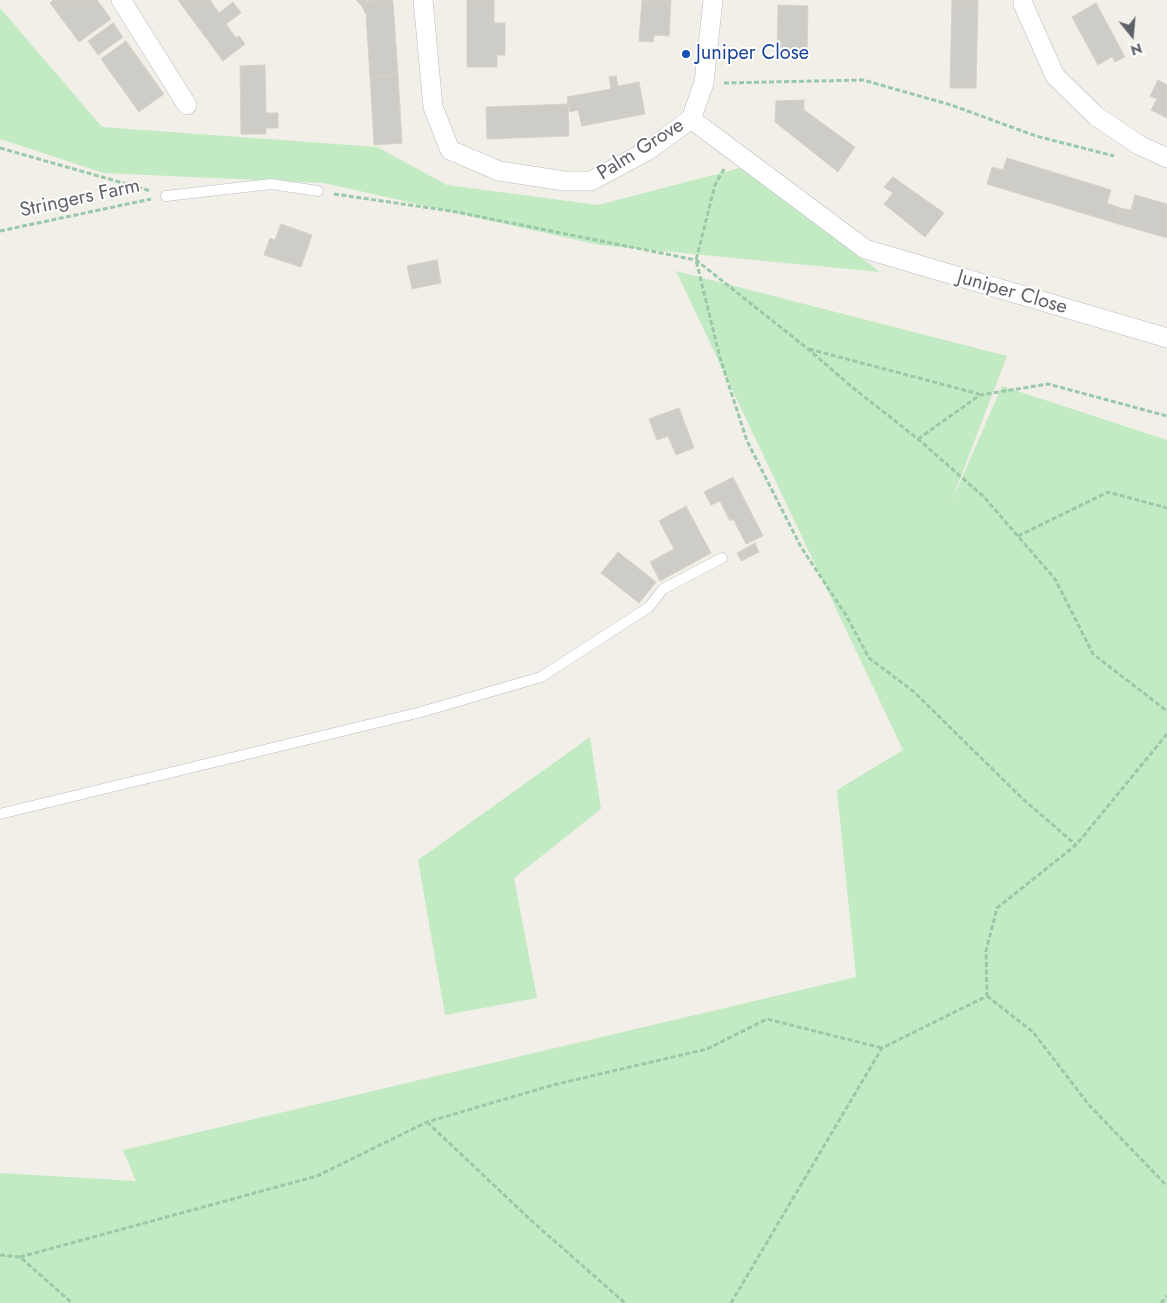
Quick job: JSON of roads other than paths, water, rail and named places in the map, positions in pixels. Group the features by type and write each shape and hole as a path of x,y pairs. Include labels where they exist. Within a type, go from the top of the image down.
{"street":[{"path":"121,0 187,105"},
{"name":"Palm Grove","path":"423,0 433,107 450,150 499,171 564,181 591,181 646,151 691,118"},
{"path":"691,118 704,83 713,0"},
{"path":"1023,0 1023,4 1055,76 1096,116 1139,146 1167,158"},
{"name":"Juniper Close","path":"691,118 865,249 1167,338"}],"lane":[{"path":"166,196 271,184 318,191"},
{"path":"0,814 421,712 541,677 649,607 663,589 722,558"}],"place":[{"name":"Juniper Close","path":"686,54"}]}
